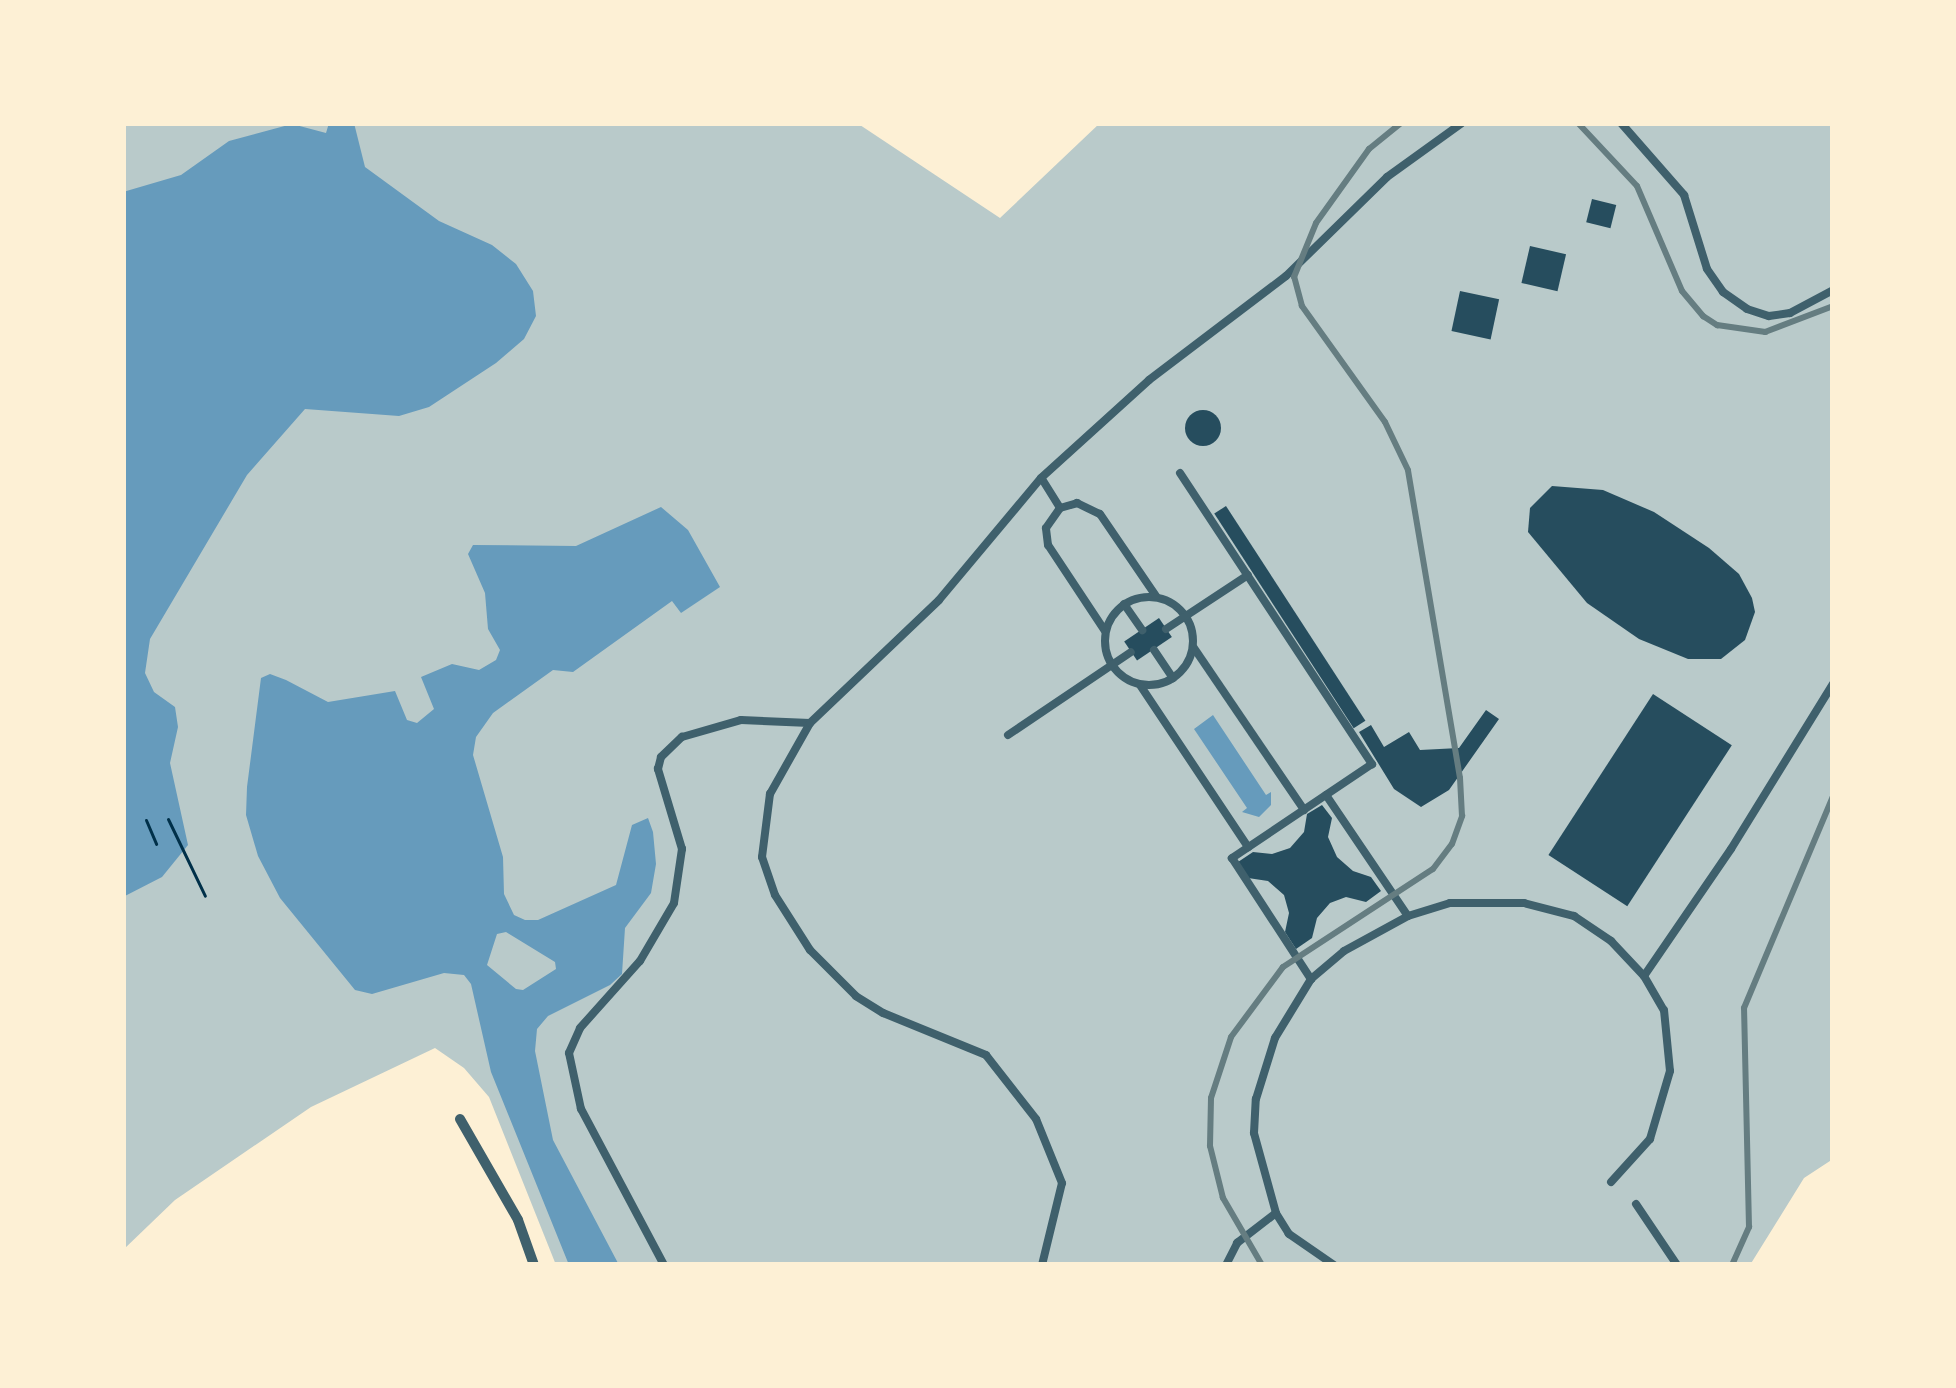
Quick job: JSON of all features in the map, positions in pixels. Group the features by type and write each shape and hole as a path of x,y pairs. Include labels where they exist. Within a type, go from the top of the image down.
{"street":[{"path":"1042,1265 1062,1184 1053,1151 1010,1081 970,1045 911,1026 856,996 810,950 775,896 762,857 763,828 780,768 810,723 939,599 1041,478 1149,380 1286,276 1387,177 1462,123"},
{"path":"1622,123 1684,195 1707,269 1723,292 1747,309 1769,316 1790,313 1833,290"},
{"path":"1180,472 1372,764 1232,858 1311,979"},
{"path":"1041,478 1060,508"},
{"path":"1248,847 1139,684 1112,665 1106,631 1048,545 1046,528 1060,508 1078,503 1100,514 1156,596 1186,615 1193,646 1304,810"},
{"path":"1166,628 1248,575"},
{"path":"1106,631 1124,604 1156,596"},
{"path":"1124,604 1142,630"},
{"path":"1139,684 1173,678 1193,646"},
{"path":"1154,650 1173,678"},
{"path":"1008,735 1131,652"},
{"path":"1644,976 1803,737 1833,684"},
{"path":"664,1265 581,1109 568,1053 580,1028 640,961 674,904 682,849 658,769 661,757 682,737 741,720 810,723"},
{"path":"1326,795 1408,916"},
{"path":"1334,1265 1298,1242 1276,1213 1254,1133 1256,1099 1275,1038 1311,979 1361,940 1408,916 1485,900 1541,907 1574,916 1611,941 1644,976 1664,1010 1670,1071 1650,1139 1611,1182"},
{"path":"460,1119 518,1220 534,1265"},
{"path":"1636,1204 1677,1265"},
{"path":"1226,1265 1237,1243 1276,1213"}],"path":[{"path":"168,819 205,896"},
{"path":"146,820 156,844"}],"shaded area":[{"path":"123,123 857,123 1000,218 1100,123 1833,123 1833,1159 1804,1178 1750,1265 556,1265 489,1097 464,1068 435,1048 311,1107 175,1200 123,1250"}],"water":[{"path":"329,123 354,123 365,167 439,221 492,245 516,264 533,291 536,316 524,339 496,363 429,407 399,416 305,409 247,475 150,639 145,673 154,692 175,707 178,727 170,763 188,845 162,877 123,897 123,192 181,175 229,141 292,124 326,133"},
{"path":"661,507 688,530 720,587 681,613 672,601 573,672 553,670 493,713 476,737 473,755 503,857 504,894 514,915 525,920 538,920 616,885 632,825 648,818 653,832 656,864 651,893 625,928 622,974 610,985 548,1016 537,1029 535,1051 553,1140 619,1265 569,1265 491,1072 471,984 464,975 444,973 372,994 355,990 280,898 258,856 246,815 261,678 270,674 328,702 395,691 407,720 417,723 434,709 421,677 452,664 479,670 496,660 500,650 488,629 485,593 468,554 473,545 576,546","holes":["506,932 555,962 556,969 523,990 487,965 497,934"]},
{"path":"1213,715 1266,795 1271,792 1271,805 1259,817 1242,812 1247,808 1194,729"}],"building":[{"path":"1592,199 1616,205 1610,228 1586,222"},
{"path":"1530,246 1566,254 1558,291 1521,283"},
{"path":"1460,291 1499,299 1491,339 1451,331"},
{"path":"1203,410 1216,415 1221,428 1216,441 1203,446 1190,441 1185,428 1190,415"},
{"path":"1552,486 1603,490 1654,512 1709,548 1739,574 1752,598 1755,612 1745,640 1721,659 1688,659 1639,639 1587,603 1528,532 1530,508"},
{"path":"1226,506 1365,721 1354,728 1214,514"},
{"path":"1159,618 1172,637 1137,661 1124,641"},
{"path":"1653,694 1732,745 1627,906 1548,855"},
{"path":"1486,710 1499,719 1449,790 1421,807 1394,789 1359,732 1371,725 1384,747 1409,732 1420,750 1459,748"},
{"path":"1322,805 1332,818 1328,837 1337,857 1353,871 1371,877 1381,891 1366,902 1346,897 1330,903 1317,918 1312,938 1296,949 1285,932 1289,913 1284,895 1268,881 1248,878 1238,862 1253,852 1272,854 1290,848 1304,832 1307,814"}],"railway":[{"path":"1262,1265 1223,1198 1210,1146 1211,1098 1231,1037 1283,967 1433,869 1452,844 1462,816 1460,778 1408,470 1385,422 1302,306 1294,277 1316,223 1369,149 1401,123"},
{"path":"1578,123 1637,186 1682,291 1703,316 1717,325 1765,332 1833,306"},
{"path":"1732,1265 1749,1227 1744,1008 1833,796"}]}
